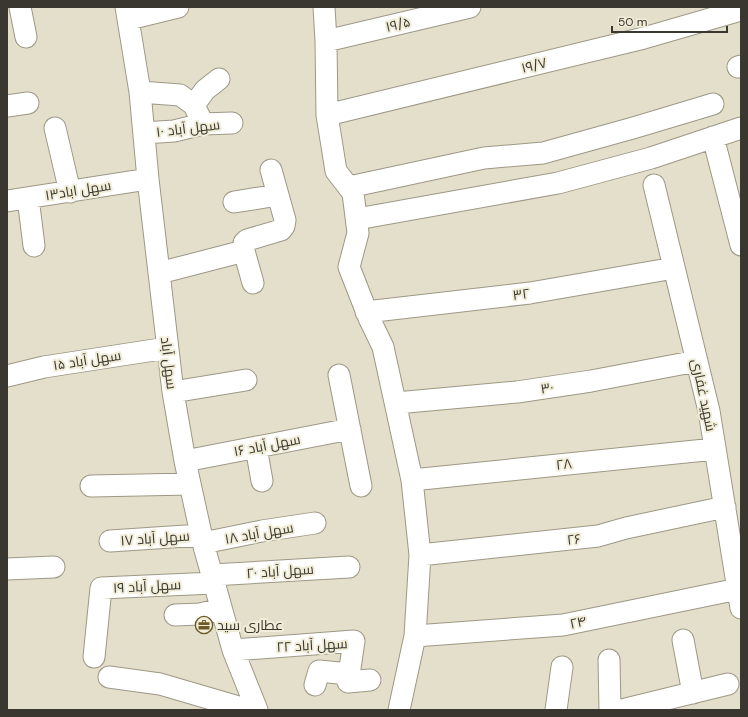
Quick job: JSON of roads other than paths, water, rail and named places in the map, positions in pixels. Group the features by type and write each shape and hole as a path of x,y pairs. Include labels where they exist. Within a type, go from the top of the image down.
{"street":[{"path":"20,7 26,36"},
{"path":"128,13 178,7"},
{"path":"324,7 327,115 336,171 353,193 358,233 349,267 366,312 383,347 412,480 420,555 415,636 399,710"},
{"name":"۱۹/۵","path":"326,42 470,7"},
{"name":"۱۹/۷","path":"327,115 644,38 741,10"},
{"name":"سهل آباد","path":"128,13 140,92 158,273 173,392 185,461 202,539 221,609 233,650 257,710"},
{"path":"194,105 205,90 219,78"},
{"path":"140,92 180,95 194,105 203,124"},
{"path":"7,106 28,103"},
{"path":"349,187 484,158 543,153 713,104"},
{"name":"سهل آباد ۱۰","path":"144,133 174,131 203,124 232,123"},
{"path":"54,128 70,192"},
{"path":"356,219 558,182 651,158 741,128"},
{"path":"713,137 741,245"},
{"path":"253,282 244,251 244,243 247,240 281,230 284,226 285,220 272,170"},
{"name":"سهل اباد۱۳","path":"7,200 70,192 148,179"},
{"name":"شهید غفاری","path":"654,185 709,411 739,598"},
{"path":"234,202 278,195"},
{"path":"28,198 34,246"},
{"path":"158,273 244,251"},
{"name":"۳۲","path":"366,312 530,294 674,268"},
{"name":"سهل آباد ۱۵","path":"7,376 44,367 168,348"},
{"name":"۳۰","path":"396,403 517,392 591,381 697,361"},
{"path":"339,375 361,486"},
{"path":"173,392 246,380"},
{"name":"سهل آباد ۱۶","path":"185,461 350,429"},
{"path":"256,447 262,481"},
{"name":"۲۸","path":"412,480 715,449"},
{"path":"91,486 190,484"},
{"name":"۲۶","path":"420,555 598,536 626,528 725,507"},
{"name":"سهل آباد ۱۸","path":"202,539 315,524"},
{"name":"سهل آباد ۱۷","path":"110,541 202,539"},
{"path":"7,570 54,567"},
{"name":"سهل آباد ۲۰","path":"213,579 349,567"},
{"name":"سهل آباد ۱۹","path":"94,657 101,588 213,579"},
{"name":"۲۴","path":"415,636 563,625 739,598"},
{"path":"175,615 200,614 221,609"},
{"path":"683,640 693,693"},
{"name":"سهل آباد ۲۲","path":"233,650 354,641 349,674"},
{"path":"609,660 610,710"},
{"path":"556,710 562,667"},
{"path":"315,685 319,671 349,674 348,682 370,680"},
{"path":"110,678 160,684 249,710"},
{"path":"622,710 728,684"}],"place":[{"name":"عطاری سید","path":"204,625"}]}
